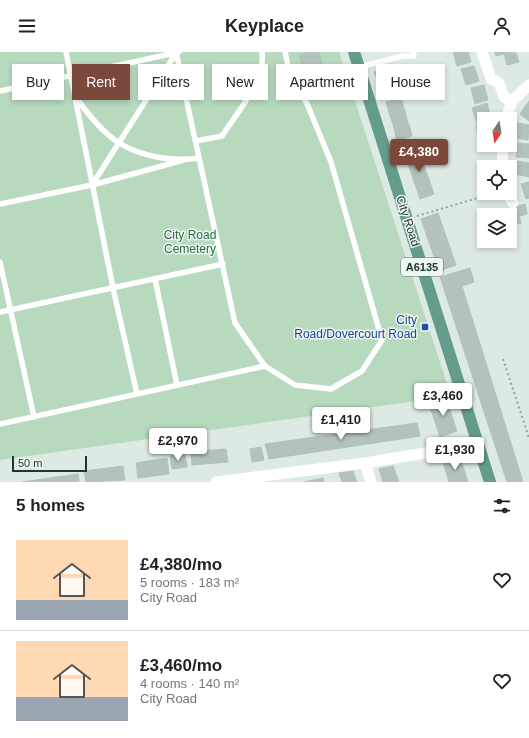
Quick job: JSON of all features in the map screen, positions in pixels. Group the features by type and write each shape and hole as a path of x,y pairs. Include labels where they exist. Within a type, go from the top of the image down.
{"main road":[{"name":"City Road","path":"354,52 358,64"},
{"name":"City Road","path":"368,95 490,482"}],"street":[{"path":"482,52 491,79 499,83 504,97 512,101"},
{"path":"508,112 512,101 529,85"},
{"path":"216,482 365,463 479,444"},
{"path":"365,463 371,482"}],"lane":[{"path":"177,52 236,323 265,366 295,385 331,389 362,371 382,340 331,162 308,106 288,66 285,52"},
{"path":"124,64 177,52"},
{"path":"92,185 177,52"},
{"path":"196,140 222,136 259,79 263,62 262,52"},
{"path":"368,65 403,56 414,56 413,52"},
{"path":"0,91 72,76 67,53"},
{"path":"77,100 113,288 137,394"},
{"path":"78,100 93,120 119,143 141,153 184,160"},
{"path":"0,204 92,185 184,160 199,158"},
{"path":"0,262 34,417"},
{"path":"0,312 223,264"},
{"path":"155,278 177,385"},
{"path":"0,424 265,366"}],"path":[{"path":"416,216 477,198"},
{"path":"503,359 529,438"}],"green space":[{"name":"City Road Cemetery","path":"0,52 339,52 343,64 276,64 276,100 355,100 451,396 0,460"}],"building":[{"path":"309,52 319,52 322,64 302,64 299,55"},
{"path":"453,52 468,52 471,62 457,66"},
{"path":"495,52 516,53 519,62 507,65 504,54 496,56"},
{"path":"474,66 479,81 466,85 461,69"},
{"path":"484,85 488,100 475,104 471,88"},
{"path":"402,100 403,105 388,109 386,102"},
{"path":"529,101 529,121 520,114"},
{"path":"487,103 489,112 477,112 477,123 472,108"},
{"path":"403,105 405,111 390,116 388,109"},
{"path":"405,111 407,120 393,124 390,116"},
{"path":"407,120 410,128 395,132 393,124"},
{"path":"517,123 529,125 528,140 517,138"},
{"path":"410,128 412,136 397,141 395,132"},
{"path":"517,143 529,144 529,158 516,157"},
{"path":"418,148 434,194 420,199 404,152"},
{"path":"517,161 529,163 529,177 517,174"},
{"path":"529,182 529,198 526,199 521,184"},
{"path":"525,204 527,214 519,216 521,223 517,224 517,208 510,208"},
{"path":"438,213 456,265 439,271 421,219"},
{"path":"470,268 474,282 462,286 523,482 507,482 440,277"},
{"path":"446,399 457,431 440,437 428,401"},
{"path":"417,423 420,436 269,459 265,444"},
{"path":"261,447 264,460 252,462 250,449"},
{"path":"226,449 228,462 192,465 191,452"},
{"path":"185,454 187,467 172,469 170,456"},
{"path":"460,457 468,482 449,482 443,462"},
{"path":"167,458 169,474 138,478 136,463"},
{"path":"123,466 125,480 86,482 84,471"},
{"path":"393,466 399,482 383,482 379,469"},
{"path":"353,471 357,482 342,482 339,473"},
{"path":"78,474 79,482 22,482"},
{"path":"323,478 324,482 304,482"}],"place":[{"name":"City Road/Dovercourt Road","path":"425,327"}]}
